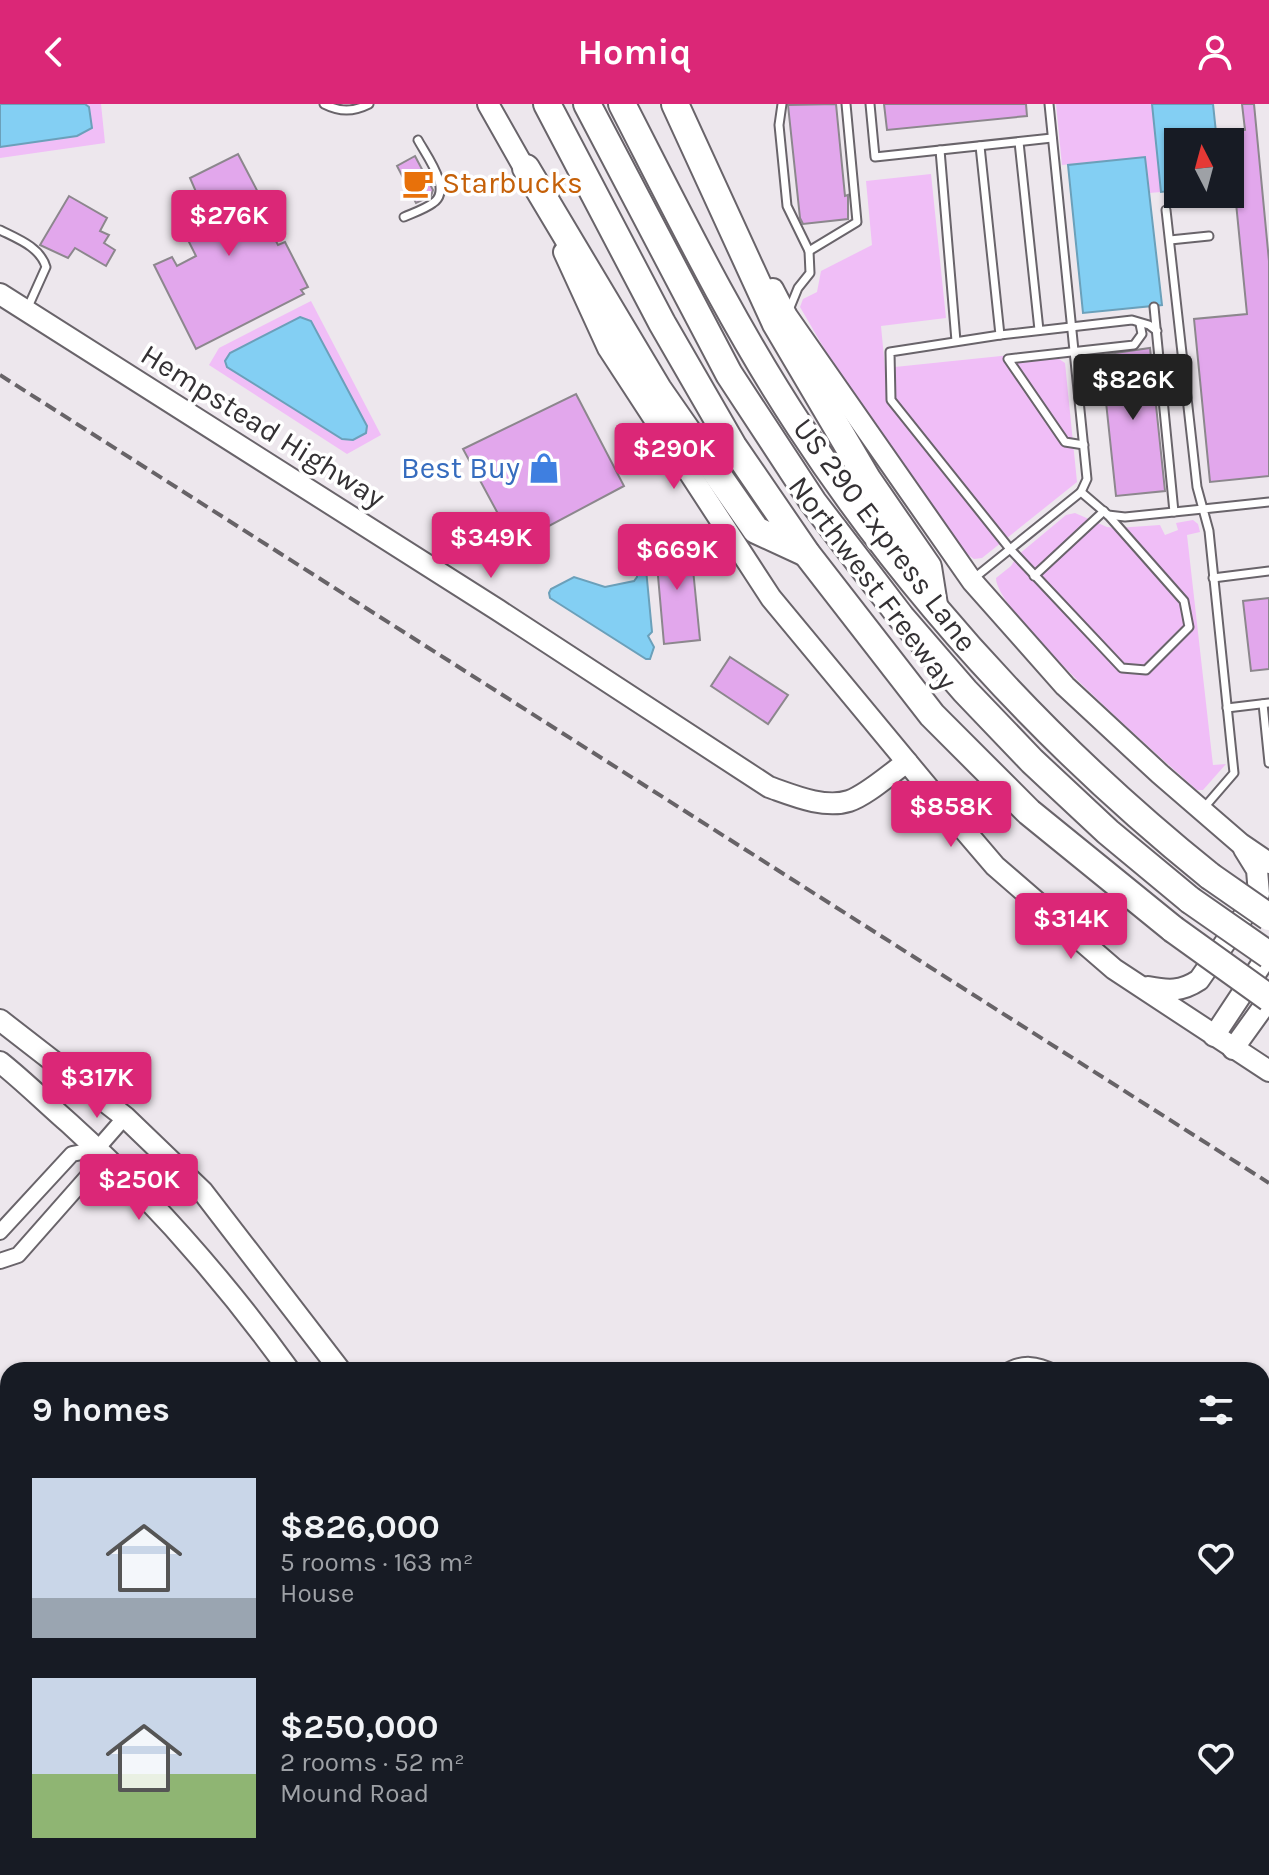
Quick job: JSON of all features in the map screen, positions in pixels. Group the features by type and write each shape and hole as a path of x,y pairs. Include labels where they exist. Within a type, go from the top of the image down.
{"highway":[{"name":"Northwest Freeway","path":"547,104 662,323 733,446 807,554 932,715 1029,812 1173,929 1269,999"},
{"name":"US 290 Express Lane","path":"587,104 729,374 822,514 901,617 1022,751 1108,832 1190,900 1269,954"},
{"name":"Northwest Freeway","path":"622,104 712,279 780,396 842,488 934,608 1067,750 1210,876 1269,917"},
{"path":"676,104 776,324 868,480 928,567 934,608"},
{"path":"526,168 658,389 756,530 807,554"}],"main road":[{"path":"488,104 526,168 608,348 771,598 995,866 1114,969 1269,1071"},
{"path":"676,104 787,316 972,581 1065,686 1241,844 1269,863"},
{"name":"Hempstead Highway","path":"0,294 498,610 769,787 800,798 825,802 849,801 907,762"},
{"path":"1136,984 1170,991 1188,987 1199,980 1259,894 1257,870 1241,844"},
{"path":"1214,1036 1269,954"},
{"path":"1233,1049 1269,999"},
{"path":"0,1020 125,1117 203,1192 334,1362"},
{"path":"0,1062 145,1195 219,1277 283,1362"}],"street":[{"path":"0,1261 18,1255 93,1170 97,1149 125,1117"},
{"path":"0,1232 72,1154 97,1149"}],"lane":[{"path":"324,104 350,111 369,104"},
{"path":"782,104 779,125 787,206 809,251 810,273 798,288 787,316"},
{"path":"809,251 857,222 846,104"},
{"path":"870,104 875,157 1052,138"},
{"path":"972,581 1081,492 1087,479 1049,104"},
{"path":"404,217 435,202 441,195 441,185 418,140"},
{"path":"1019,142 1039,330"},
{"path":"980,146 1000,335"},
{"path":"940,150 956,341"},
{"path":"1166,210 1197,487 1209,531 1234,773 1202,810"},
{"path":"0,230 29,244 43,257 46,267 26,311"},
{"path":"1170,240 1209,236"},
{"path":"1154,307 1174,512"},
{"path":"1081,492 1106,513 1184,601 1189,627 1146,670 1122,668 1010,549 891,400 890,352 1000,335 1132,320 1157,331"},
{"path":"1084,445 1065,442 1008,359 1134,345 1142,334 1140,324"},
{"path":"1106,513 1125,517 1269,502"},
{"path":"1034,576 1106,513"},
{"path":"1213,578 1269,571"},
{"path":"1227,708 1266,704 1269,763"},
{"path":"1018,1362 1041,1362"}],"shaded area":[{"path":"0,104 101,104 105,143 0,158"},
{"path":"1056,104 1152,104 1161,192 1149,193 1145,157 1062,165"},
{"path":"931,174 946,318 881,326 885,368 1059,350 1059,359 1065,363 1077,482 982,558 974,559 964,552 906,476 853,398 800,307 803,299 817,292 821,271 872,245 866,181"},
{"path":"311,301 381,435 347,454 209,365 219,348"},
{"path":"1075,513 1107,527 1160,525 1165,535 1178,530 1176,523 1193,520 1198,524 1200,532 1187,535 1213,765 1226,764 1203,790 1197,790 1083,686 1022,622 1003,596 996,578 1066,515"}],"water":[{"path":"0,104 85,104 89,107 92,128 77,136 0,147"},
{"path":"1152,104 1213,104 1216,128 1164,128 1164,192 1161,192"},
{"path":"1145,157 1162,305 1083,313 1068,165"},
{"path":"300,317 311,321 367,426 366,433 353,440 342,439 227,367 225,361 230,353"},
{"path":"644,548 652,632 648,636 654,647 650,659 550,598 549,593 574,577 605,587 634,581 637,577 636,562"}],"building":[{"path":"836,104 845,196 848,195 848,219 803,224 788,105"},
{"path":"884,104 1026,104 1027,116 887,130"},
{"path":"1242,104 1254,104 1269,261 1269,476 1210,482 1194,319 1247,314 1237,208 1244,208 1245,130"},
{"path":"238,154 272,219 266,222 278,245 285,242 308,287 301,290 304,294 196,349 154,265 172,257 177,266 196,256 175,214 200,201 190,178"},
{"name":"Starbucks","path":"415,156 433,190 431,196 416,203 397,166"},
{"path":"69,196 107,218 100,231 109,235 104,243 115,250 106,266 75,248 68,258 40,245"},
{"path":"1150,348 1165,491 1116,496 1101,355"},
{"name":"Best Buy","path":"576,394 624,486 530,536 536,552 523,560 463,449"},
{"path":"690,539 700,640 664,644 655,542"},
{"path":"1269,598 1269,669 1251,671 1243,601"},
{"path":"730,657 788,695 768,724 711,686"}],"railway":[{"path":"0,375 1269,1183"}],"place":[{"name":"Starbucks","path":"418,183"},
{"name":"Best Buy","path":"544,468"}]}
